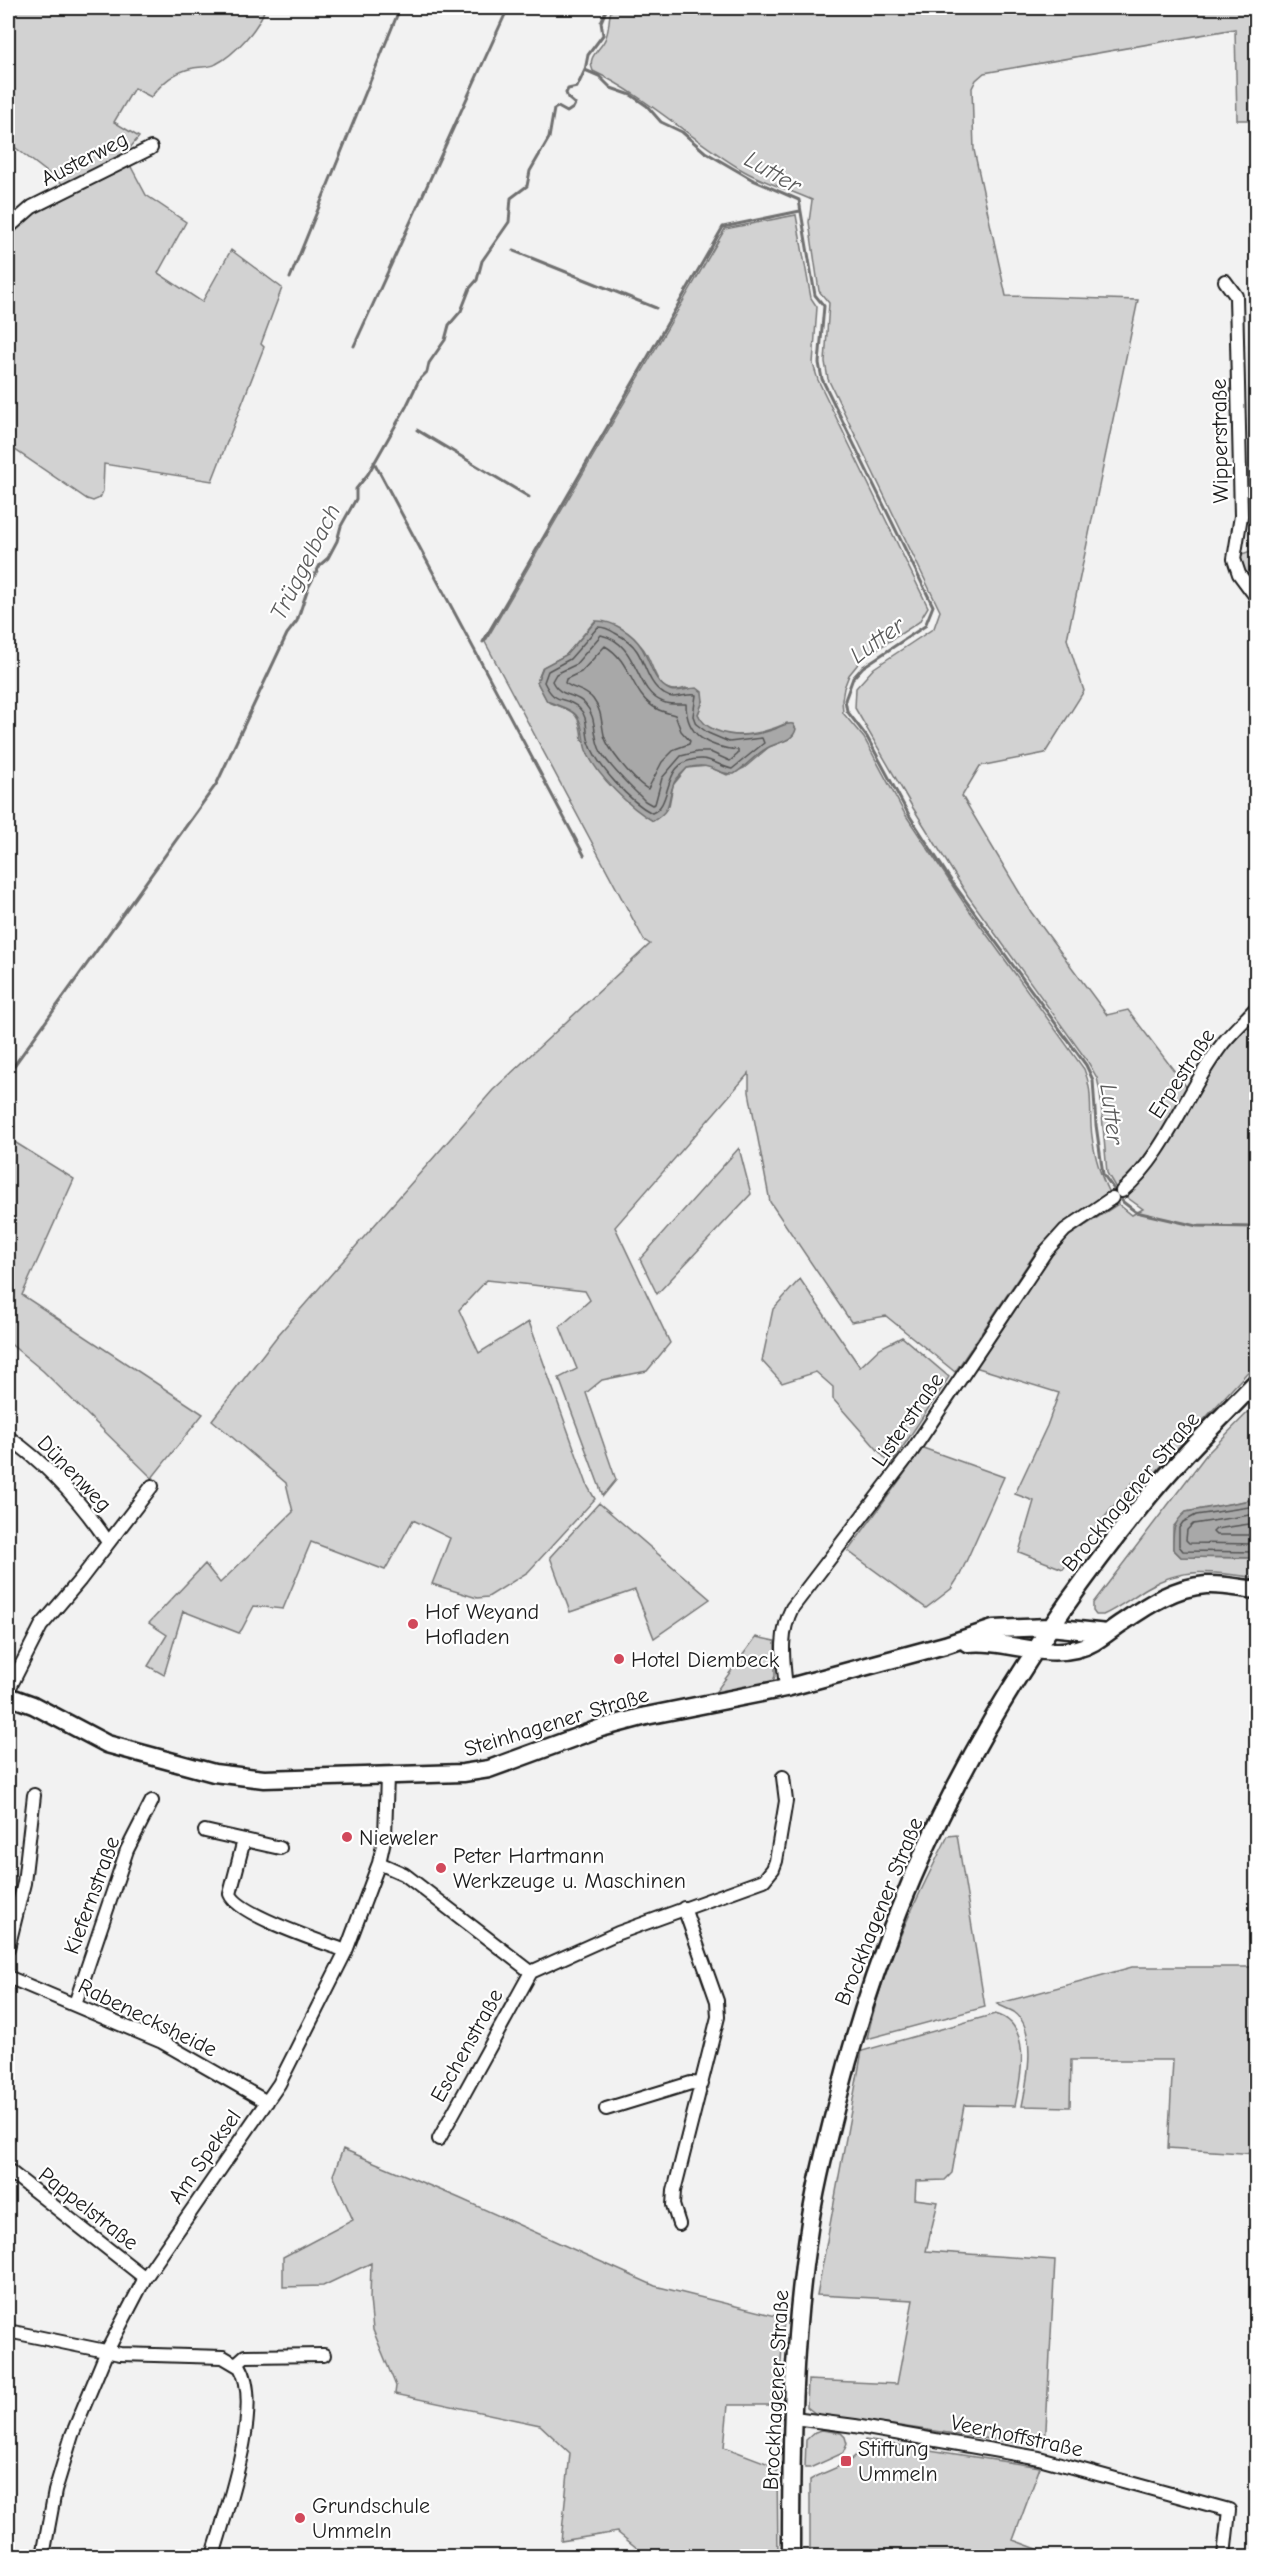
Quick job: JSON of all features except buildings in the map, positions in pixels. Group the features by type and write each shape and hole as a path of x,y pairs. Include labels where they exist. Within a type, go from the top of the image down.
{"main road":[{"name":"Brockhagener Straße","path":"791,2556 799,2323 808,2236 827,2142 864,2004 896,1914 951,1793 1006,1693 1033,1652 1143,1503 1187,1453 1257,1382"},
{"name":"Steinhagener Straße","path":"945,1645 985,1641 1033,1652 1076,1649 1097,1642 1159,1599 1188,1588 1209,1585 1257,1590"},
{"name":"Steinhagener Straße","path":"8,1696 33,1705 106,1744 214,1773 264,1779 462,1773 489,1769 601,1728 646,1716 786,1688 945,1645 993,1629 1050,1627 1107,1633"}],"street":[{"name":"Austerweg","path":"8,228 32,207 151,147"},
{"name":"Wipperstraße","path":"1225,281 1236,296 1241,516 1234,559 1239,574 1257,597"},
{"name":"Erpestraße","path":"1117,1194 1137,1178 1157,1150 1223,1043 1257,1008"},
{"name":"Listerstraße","path":"786,1688 782,1638 784,1623 792,1608 912,1451 1046,1251 1065,1230 1117,1194"},
{"name":"Dünenweg","path":"8,1437 32,1455 61,1484 108,1542"},
{"name":"Dünenweg","path":"8,1691 41,1626 152,1486"},
{"name":"Am Speksel","path":"43,2556 55,2492 72,2434 107,2351 145,2278 279,2084 346,1951 379,1863 385,1836 387,1776"},
{"path":"379,1863 404,1874 531,1972 618,1933 757,1884 773,1869 786,1801 783,1777"},
{"path":"8,1948 24,1883 34,1795"},
{"name":"Kiefernstraße","path":"75,2004 127,1850 152,1801"},
{"path":"205,1831 280,1848"},
{"path":"244,1840 230,1894 232,1900 270,1921 346,1951"},
{"path":"679,2224 673,2198 716,2031 717,2009 684,1908"},
{"name":"Eschenstraße","path":"439,2139 531,1972"},
{"name":"Rabenecksheide","path":"8,1977 162,2042 267,2102"},
{"path":"606,2109 691,2083 702,2084"},
{"name":"Pappelstraße","path":"8,2170 145,2278"},
{"path":"8,2331 120,2354 224,2357 236,2364 242,2371 248,2418 213,2556"},
{"path":"236,2364 245,2356 324,2355"},
{"name":"Veerhoffstraße","path":"794,2418 855,2426 1039,2458 1229,2510 1224,2556"}],"shaded area":[{"path":"8,8 265,8 252,32 223,60 214,65 193,68 175,75 151,97 134,88 114,122 139,137 125,154 64,185 8,142"},
{"path":"612,8 1256,8 1256,120 1237,120 1235,29 984,73 976,80 972,88 974,150 1006,296 1138,300 1067,639 1084,691 1045,753 980,766 962,796 1031,912 1107,1015 1128,1010 1188,1089 1134,1175 1117,1190 1107,1173 1097,1078 1088,1062 968,896 913,808 855,708 856,688 874,668 934,628 940,611 828,379 825,362 829,303 819,291 809,222 812,200 744,171 632,93 593,71 591,65 593,57 606,37"},
{"path":"130,165 146,195 186,222 158,273 202,302 231,250 282,288 261,344 264,347 212,481 104,464 103,491 100,498 93,501 8,445 8,234 35,210"},
{"path":"796,215 811,298 817,307 813,364 818,380 928,607 919,622 862,659 849,675 842,700 843,713 864,738 905,814 964,903 1084,1069 1089,1090 1094,1151 1109,1193 1061,1226 1038,1249 955,1372 886,1316 851,1322 770,1202 749,1092 749,1073 615,1227 670,1343 647,1371 602,1380 586,1393 616,1480 603,1496 559,1378 577,1369 560,1327 590,1300 585,1291 487,1280 459,1310 479,1353 529,1322 588,1487 595,1499 528,1572 488,1597 477,1598 432,1584 450,1538 413,1520 385,1570 311,1542 283,1609 254,1606 239,1633 183,1611 164,1675 148,1666 167,1635 149,1623 205,1564 220,1583 293,1512 286,1483 212,1420 278,1335 493,1090 650,944 644,940 485,642 725,229","holes":["595,621 641,646 661,684 675,690 686,688 703,701 698,714 714,731 738,735 752,734 787,723 789,739 769,747 744,768 727,775 708,766 687,768 673,785 669,806 582,740 579,723 574,713 547,701 537,682 543,667 566,655"]},
{"path":"1256,549 1256,588 1245,572 1241,559 1242,554"},
{"path":"1245,1026 1256,1034 1256,1363 1141,1488 1133,1482 1063,1569 1019,1552 1034,1501 1015,1494 1047,1426 1059,1393 975,1367 1051,1252 1069,1236 1118,1204 1132,1215 1143,1209 1125,1196 1158,1155 1214,1066"},
{"path":"8,1138 74,1179 22,1295 203,1414 152,1478 43,1371 8,1342"},
{"path":"739,1148 751,1194 657,1294 640,1259"},
{"path":"800,1279 860,1367 880,1348 902,1337 949,1377 891,1465 833,1399 833,1387 816,1372 782,1383 762,1361 773,1309"},
{"path":"1256,1404 1256,1499 1186,1512 1173,1527 1173,1549 1181,1557 1256,1558 1256,1578 1200,1572 1174,1576 1147,1588 1103,1615 1096,1615 1093,1611 1093,1603 1206,1455"},
{"path":"923,1448 1004,1477 960,1575 951,1589 926,1608 848,1551"},
{"path":"599,1503 710,1599 654,1638 635,1590 570,1612 550,1557"},
{"path":"756,1637 775,1641 773,1681 714,1694"},
{"path":"957,1835 985,2007 867,2039 881,1986 901,1935 948,1836"},
{"path":"1132,1967 1256,1967 1256,2154 1168,2148 1173,2060 1071,2060 1070,2107 1022,2106 1029,2056 1026,2030 1014,2012 997,2004"},
{"path":"995,2014 1007,2019 1015,2028 1020,2040 1022,2053 1020,2081 1015,2106 964,2105 952,2173 945,2180 916,2181 915,2199 938,2202 926,2251 1055,2260 1045,2447 816,2414 807,2407 808,2380 897,2384 913,2300 817,2295 862,2051"},
{"path":"343,2149 655,2286 784,2318 778,2405 728,2405 724,2447 777,2467 778,2556 647,2556 617,2532 561,2541 570,2453 540,2425 395,2394 396,2386 373,2330 370,2299 371,2263 323,2286 283,2287 283,2257 353,2220 333,2175"},
{"path":"822,2430 841,2433 845,2437 847,2444 843,2453 810,2468 805,2468 806,2440 815,2432"},
{"path":"865,2440 1040,2467 1013,2540 1037,2549 1046,2556 810,2556 810,2480 850,2461 861,2449"}],"water":[{"path":"596,621 622,628 633,637 642,648 656,677 664,687 676,691 697,688 702,692 703,701 698,714 712,729 722,733 752,735 793,724 796,729 792,737 764,750 734,774 703,766 687,768 674,783 667,808 653,821 624,799 597,770 586,750 579,719 570,710 547,701 537,682 543,667 566,655"},
{"path":"1256,1499 1256,1558 1181,1557 1173,1549 1173,1533 1176,1524 1186,1512"}],"waterway":[{"path":"290,278 400,8"},
{"path":"354,346 508,8"},
{"name":"Trüggelbach","path":"8,1074 217,783 287,634 297,621 308,588 320,565 328,558 337,541 341,526 356,499 356,489 368,474 419,380 427,372 429,363 445,340 449,325 461,311 470,288 477,280 482,261 509,222 511,198 527,186 530,171 549,138 554,109 558,107 567,112 573,108 575,104 566,93 568,89 577,87 585,70 588,55 603,35 601,22 607,8"},
{"name":"Lutter","path":"585,70 599,76 611,88 631,95 647,106 661,122 682,132 705,152 753,180 799,200 815,295 824,306 819,363 822,379 933,606 925,626 863,667 853,678 845,700 847,711 867,737 909,815 952,882 1086,1065 1093,1080 1103,1174 1123,1202 1136,1212 1197,1226 1256,1227"},
{"path":"483,642 723,227 800,211"},
{"path":"514,251 656,308"},
{"path":"417,430 529,497"},
{"path":"374,462 584,855"}],"place":[{"name":"Hof Weyand Hofladen","path":"413,1624"},
{"name":"Hotel Diembeck","path":"619,1659"},
{"name":"Nieweler","path":"347,1837"},
{"name":"Peter Hartmann Werkzeuge u. Maschinen","path":"441,1868"},
{"name":"Stiftung Ummeln","path":"846,2461"},
{"name":"Grundschule Ummeln","path":"300,2518"}]}
